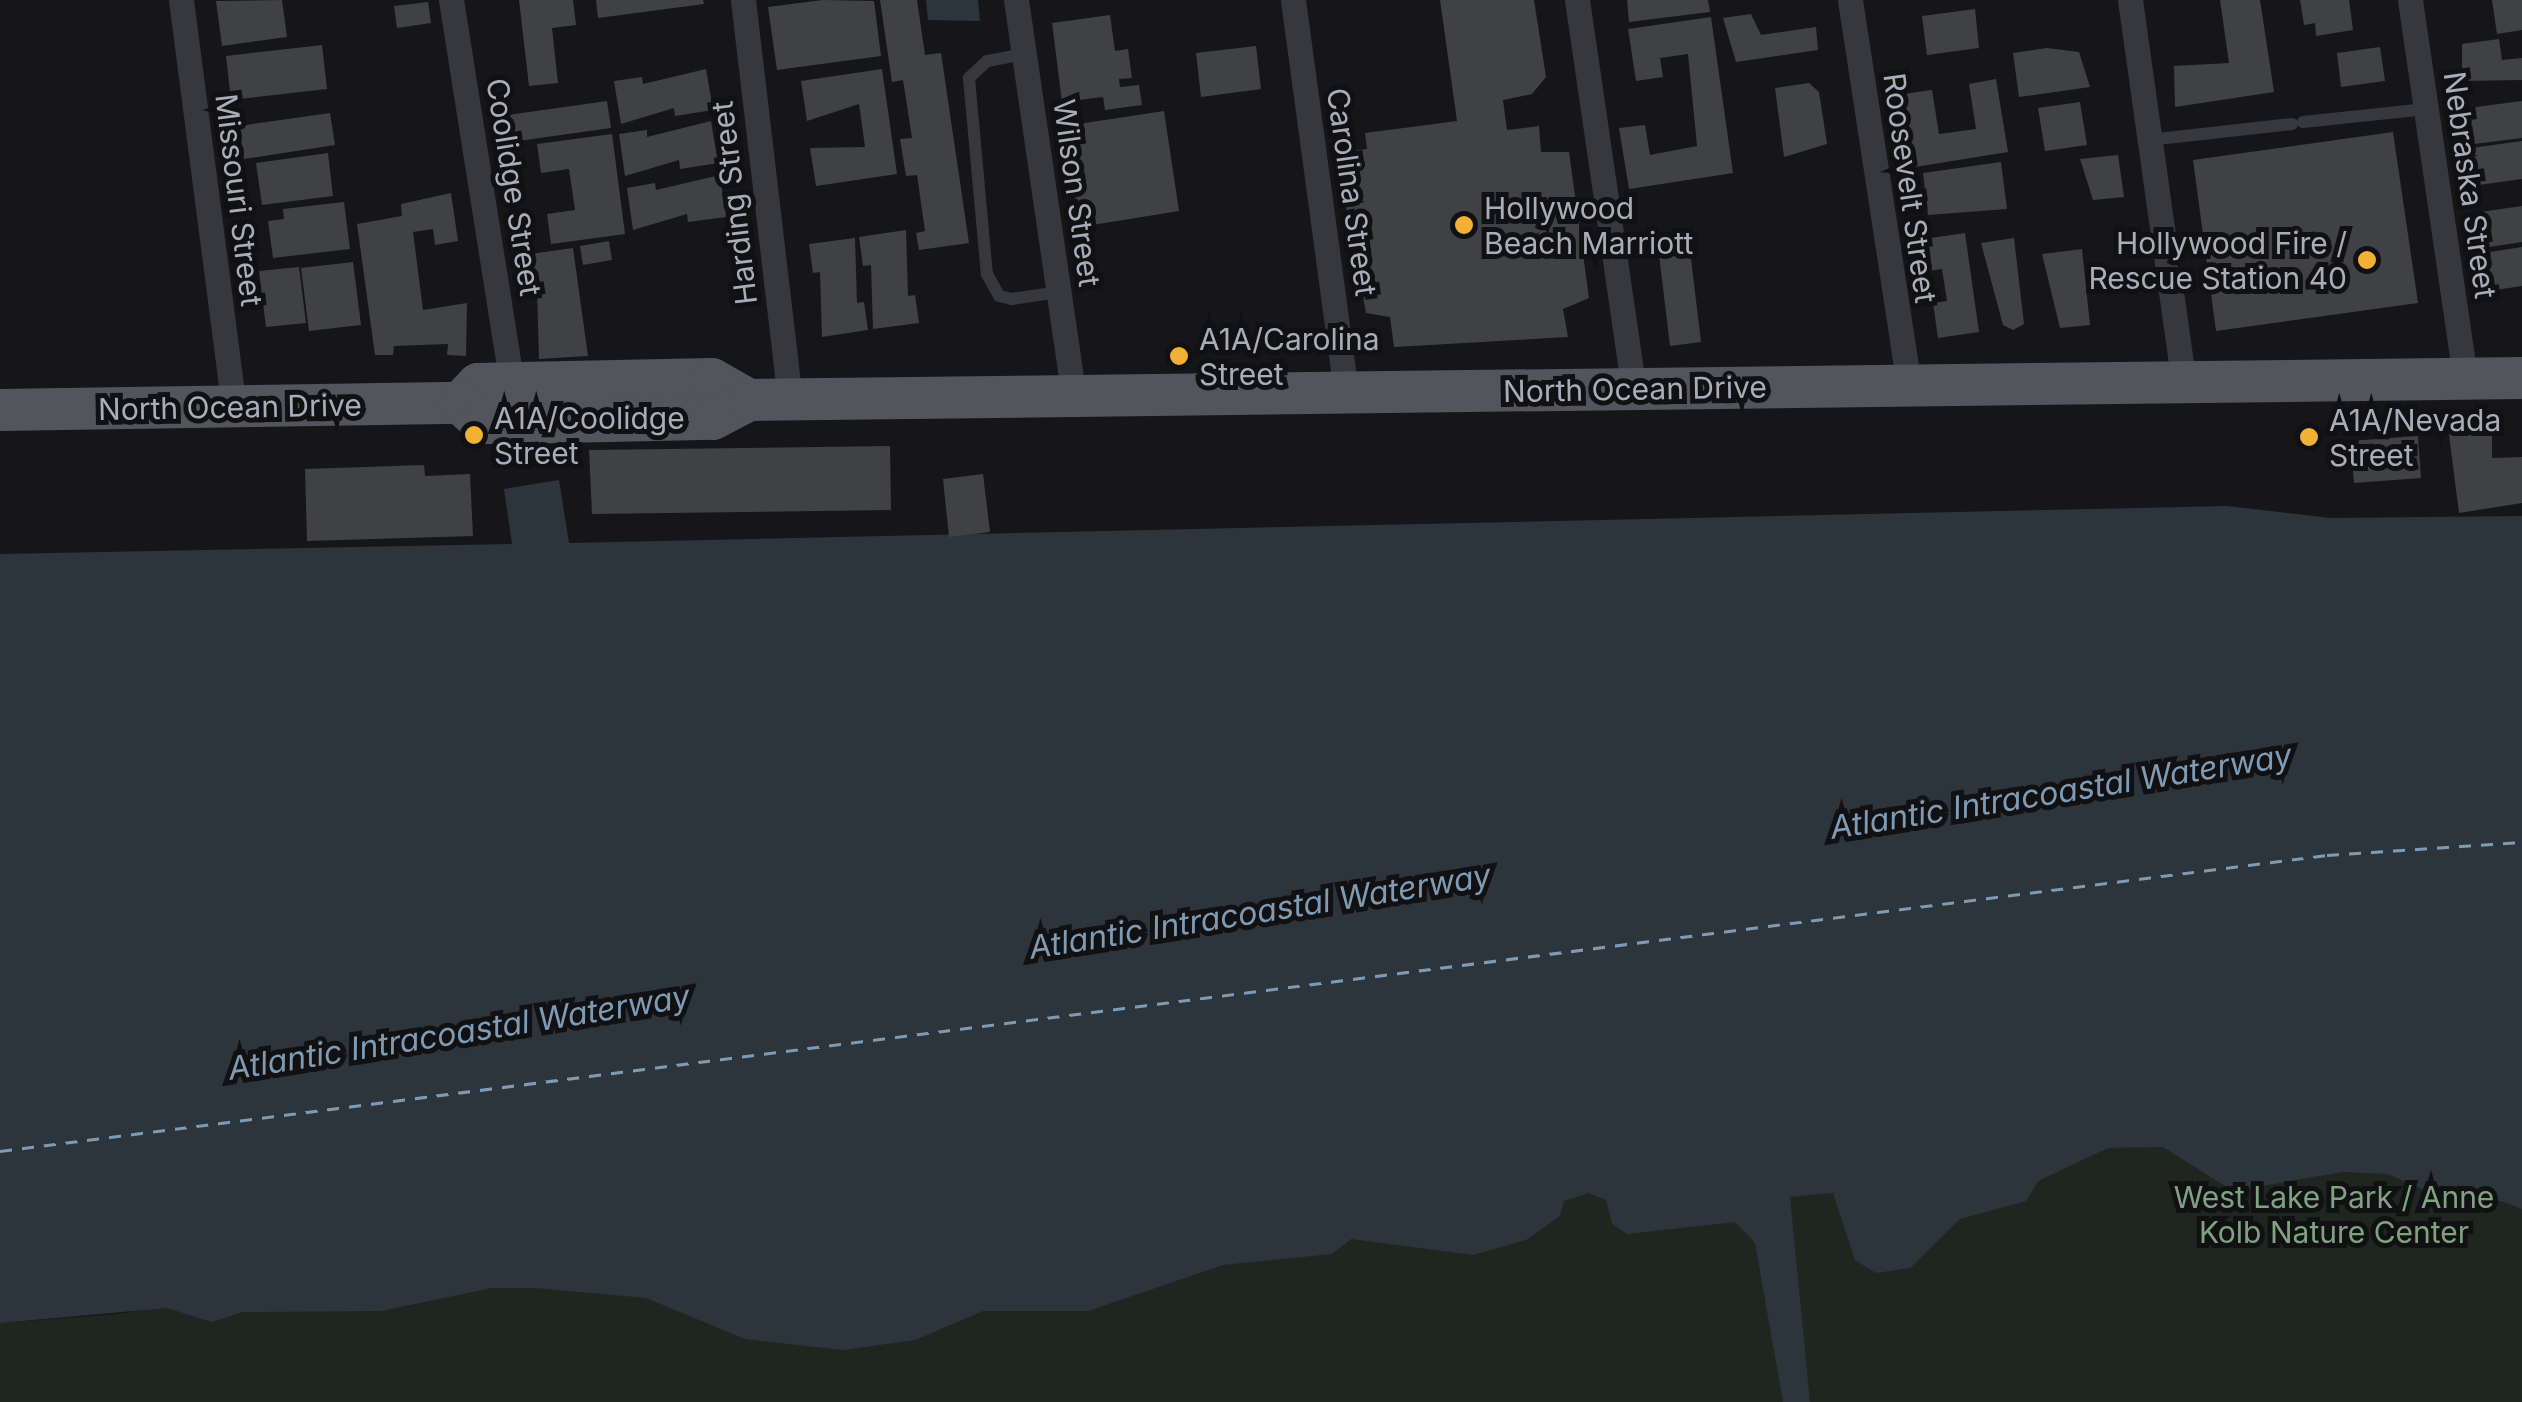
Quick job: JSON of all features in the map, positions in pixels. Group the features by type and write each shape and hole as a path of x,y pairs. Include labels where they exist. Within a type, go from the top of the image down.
{"main road":[{"name":"North Ocean Drive","path":"0,410 460,403 482,422 515,422 713,419 769,399 2522,378"},
{"name":"North Ocean Drive","path":"460,403 478,384 712,379 769,399"}],"street":[{"name":"Missouri Street","path":"181,0 234,409"},
{"name":"Coolidge Street","path":"451,0 512,384"},
{"name":"Harding Street","path":"743,0 769,399"},
{"name":"Wilson Street","path":"1016,0 1074,396"},
{"name":"Carolina Street","path":"1293,0 1346,393"},
{"path":"1577,0 1634,390"},
{"name":"Roosevelt Street","path":"1850,0 1909,386"},
{"path":"2130,0 2184,382"},
{"name":"Nebraska Street","path":"2410,0 2466,379"}],"lane":[{"path":"1024,54 987,61 968,78 987,274 999,296 1012,299 1059,292"},
{"path":"2150,140 2426,109"}],"green space":[{"name":"West Lake Park / Anne Kolb Nature Center","path":"2522,1020 2522,1402 0,1402 0,1323 118,1314 1687,1054"}],"water":[{"path":"926,0 978,0 980,21 928,20"},
{"name":"Atlantic Intracoastal Waterway","path":"559,480 569,543 2227,506 2331,518 2522,516 2522,1209 2501,1201 2458,1205 2388,1174 2342,1172 2233,1191 2163,1147 2108,1148 2038,1181 2026,1201 1960,1219 1910,1268 1876,1273 1855,1260 1833,1193 1790,1197 1810,1402 1783,1402 1755,1243 1735,1222 1627,1234 1612,1224 1606,1200 1589,1193 1564,1201 1560,1216 1526,1240 1473,1255 1351,1239 1332,1254 1223,1265 1088,1311 983,1311 915,1340 843,1350 745,1339 646,1298 535,1288 492,1288 381,1311 243,1312 212,1322 167,1308 0,1323 0,554 512,544 504,489"}],"building":[{"path":"282,0 287,37 222,46 216,1"},
{"path":"519,0 573,0 576,25 552,28 558,83 529,86"},
{"path":"596,0 703,0 704,4 598,18"},
{"path":"823,0 874,1 881,56 777,70 768,7"},
{"path":"880,0 917,0 925,55 941,53 969,243 919,250 916,233 925,231 917,175 906,176 900,139 912,138 903,80 892,82"},
{"name":"Hollywood Beach Marriott","path":"1440,0 1534,0 1546,77 1532,94 1503,100 1507,130 1539,126 1541,152 1569,152 1589,298 1563,309 1568,337 1394,347 1390,317 1366,313 1336,153 1367,149 1365,133 1457,121"},
{"path":"1627,0 1708,0 1710,12 1629,22"},
{"path":"2220,0 2260,0 2274,92 2175,107 2174,66 2229,63"},
{"path":"2300,0 2349,0 2353,30 2316,36 2315,23 2304,25"},
{"path":"2492,0 2522,0 2522,30 2497,34"},
{"path":"428,2 431,23 397,28 394,6"},
{"path":"1975,9 1979,48 1927,55 1922,16"},
{"path":"1751,14 1761,35 1816,27 1818,50 1736,62 1723,18"},
{"path":"1110,15 1115,51 1128,49 1132,78 1119,79 1120,87 1139,85 1142,105 1105,110 1103,97 1062,102 1052,23"},
{"path":"1711,17 1733,173 1629,189 1619,128 1645,125 1650,155 1697,146 1688,54 1660,58 1663,77 1636,81 1628,29"},
{"path":"2499,39 2502,60 2522,58 2522,80 2462,81 2462,44"},
{"path":"322,45 327,89 231,100 226,56"},
{"path":"1256,46 1261,89 1201,97 1196,53"},
{"path":"2380,47 2385,81 2341,87 2337,53"},
{"path":"2047,48 2079,52 2090,87 2019,97 2013,53"},
{"path":"706,69 713,110 675,116 674,108 621,124 614,81 642,77 643,84"},
{"path":"882,69 897,174 816,186 810,148 865,147 859,104 807,121 801,81"},
{"path":"1996,79 2008,152 1915,167 1904,94 1932,90 1939,134 1976,129 1969,84"},
{"path":"1809,83 1819,92 1827,144 1784,157 1775,88"},
{"path":"607,101 611,128 511,142 508,115"},
{"path":"2522,101 2522,138 2458,146 2453,110"},
{"path":"2080,102 2087,145 2045,151 2038,108"},
{"path":"1164,111 1179,211 1080,227 1065,126"},
{"path":"330,113 335,145 244,159 239,126"},
{"path":"711,121 718,163 680,169 679,160 625,176 619,134 647,130 647,137"},
{"path":"2393,132 2418,303 2216,331 2193,160"},
{"path":"612,134 625,234 551,244 547,214 575,210 569,169 541,173 537,144"},
{"path":"2522,141 2522,179 2465,187 2464,149"},
{"path":"328,153 333,196 262,205 256,163"},
{"path":"2118,155 2124,197 2093,200 2080,159"},
{"path":"2001,162 2007,209 1928,215 1923,173"},
{"path":"720,175 726,217 688,222 687,214 633,230 627,188 655,183 656,190"},
{"path":"451,193 458,241 435,245 433,229 413,232 423,310 467,303 466,356 447,355 448,344 394,346 393,355 375,355 357,224 402,216 401,204"},
{"path":"344,202 350,249 273,258 268,221 284,219 283,209"},
{"path":"2522,206 2522,242 2476,249 2466,214"},
{"path":"906,230 908,296 915,295 919,323 873,329 871,265 863,266 859,237"},
{"path":"1965,233 1979,332 1938,338 1933,303 1947,301 1942,269 1928,271 1924,239"},
{"path":"855,238 857,303 864,302 868,330 822,337 820,272 813,273 809,244"},
{"path":"2014,238 2024,324 2013,330 2003,325 1981,243"},
{"path":"609,241 612,260 583,265 580,246"},
{"path":"1689,242 1701,342 1670,346 1658,246"},
{"path":"2522,247 2522,286 2482,292 2477,254"},
{"path":"573,248 588,356 539,359 537,289 528,291 523,255"},
{"path":"2082,249 2090,325 2060,328 2042,254"},
{"path":"353,262 361,325 309,331 301,268"},
{"path":"299,267 306,323 266,327 259,271"},
{"path":"2492,426 2492,458 2522,457 2522,503 2459,513 2448,427"},
{"path":"2418,436 2421,478 2354,483 2350,441"},
{"path":"890,446 891,510 592,514 589,450"},
{"path":"424,465 425,476 470,474 473,536 307,541 305,469"},
{"path":"983,474 990,532 949,537 943,479"}],"ferry route":[{"path":"0,1151 2327,855 2522,842"}],"place":[{"name":"Hollywood Beach Marriott","path":"1464,225"},
{"name":"Hollywood Fire / Rescue Station 40","path":"2367,260"},
{"name":"A1A/Carolina Street","path":"1179,356"},
{"name":"A1A/Coolidge Street","path":"474,435"},
{"name":"A1A/Nevada Street","path":"2309,437"}]}
